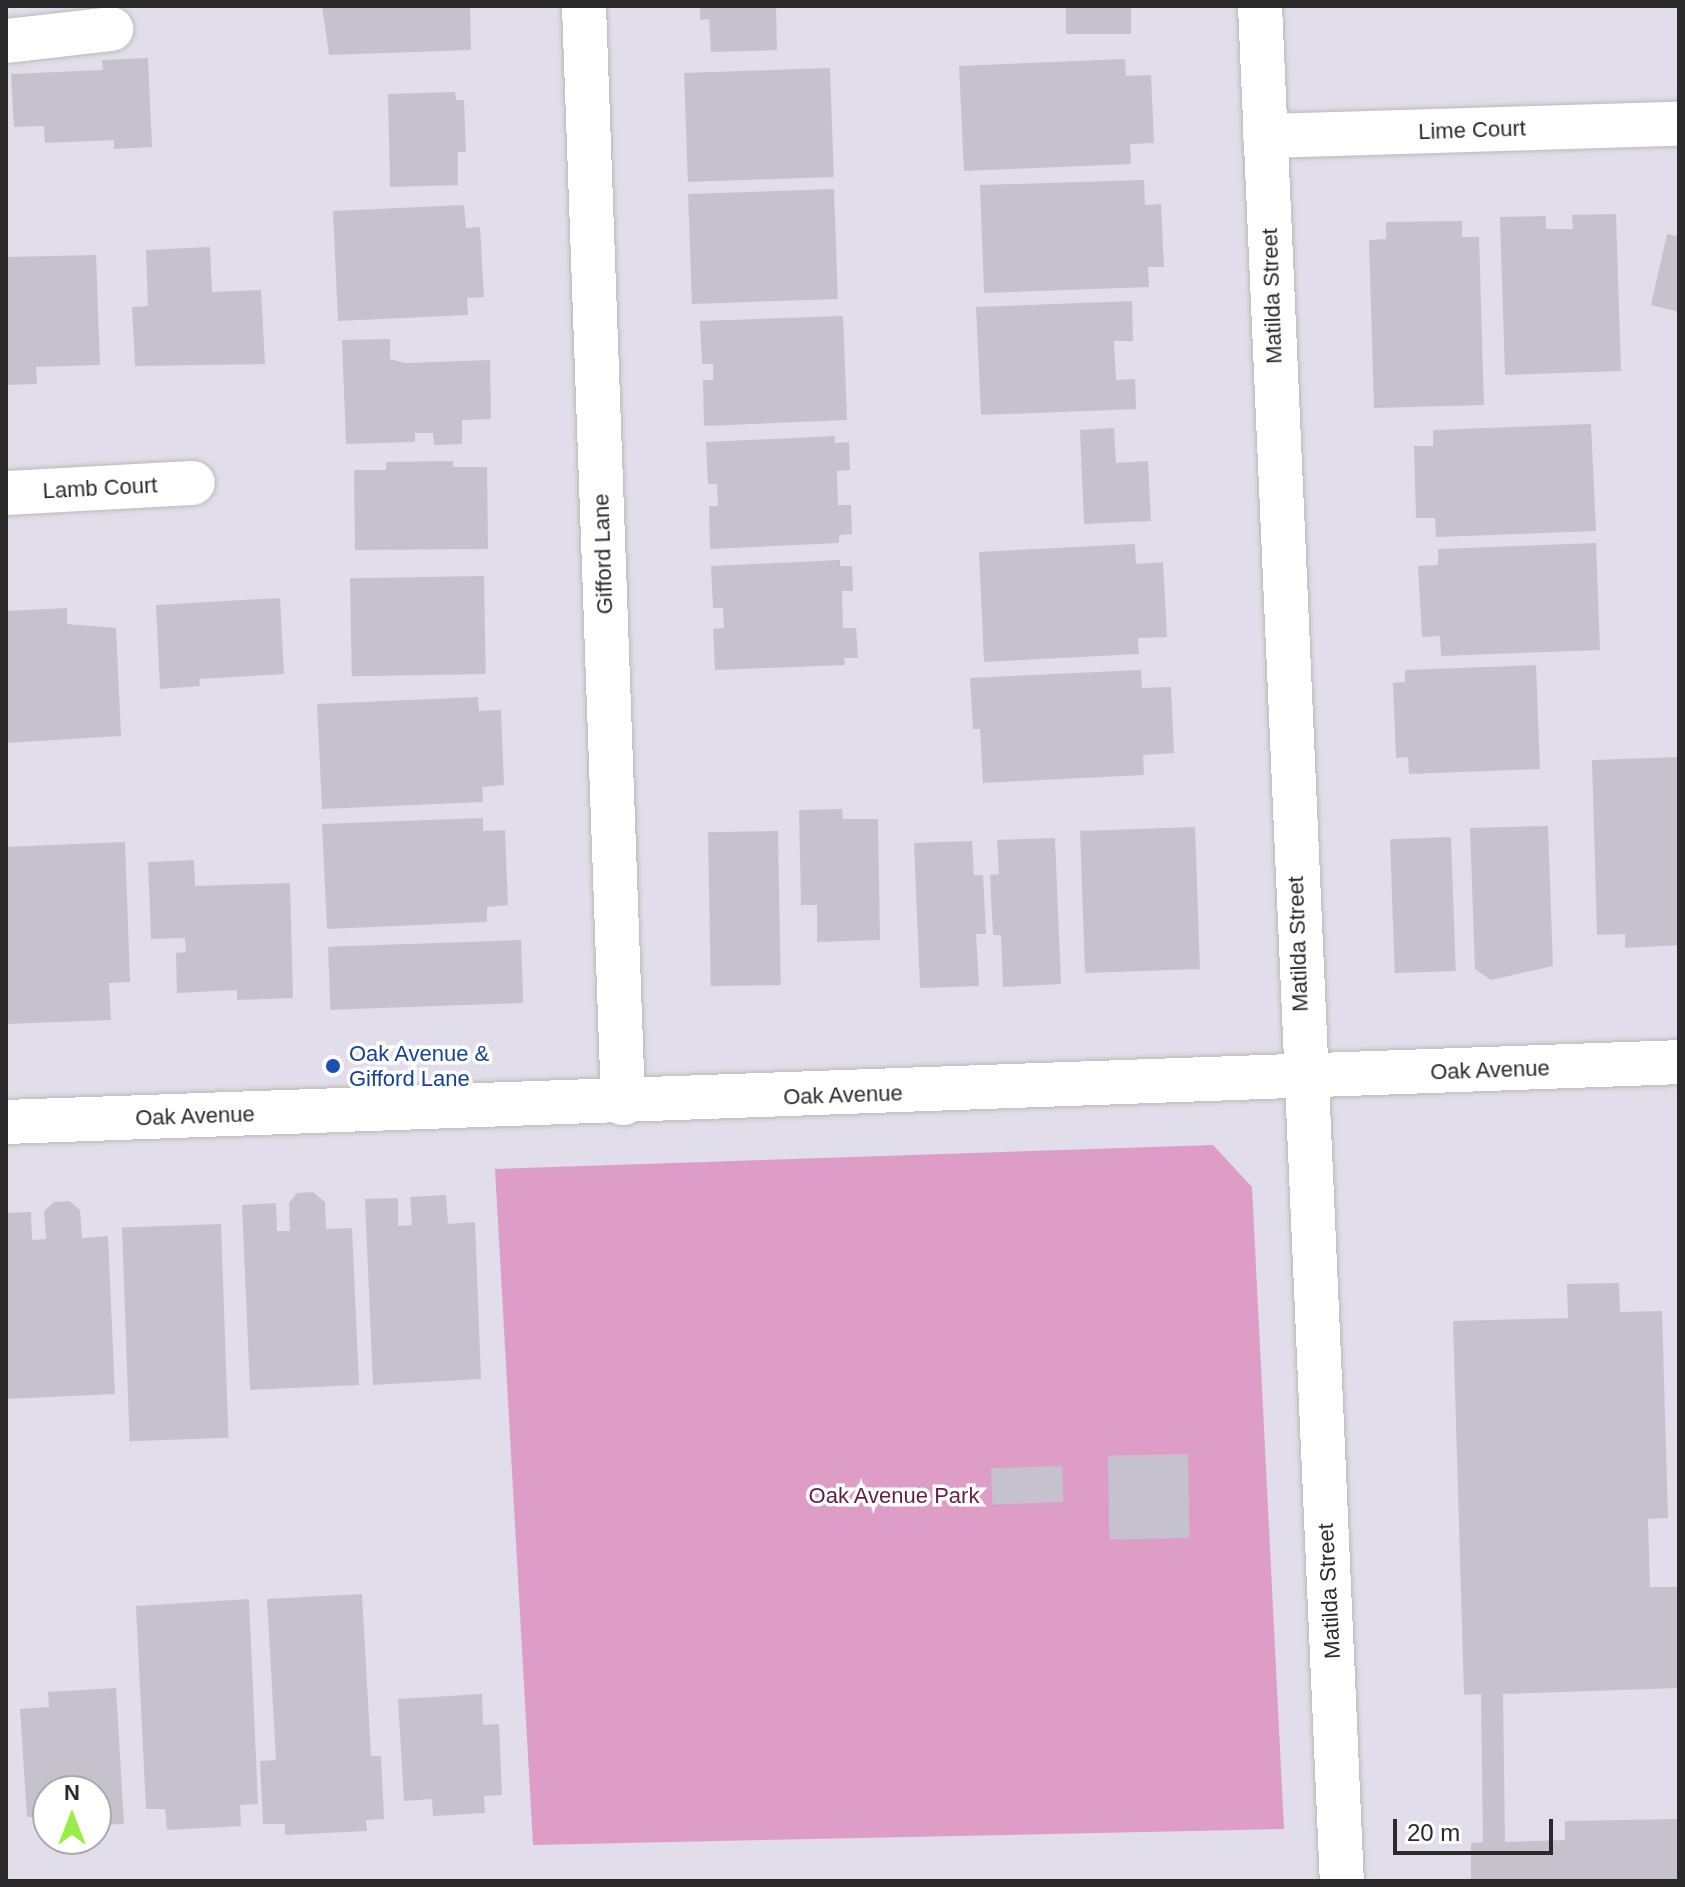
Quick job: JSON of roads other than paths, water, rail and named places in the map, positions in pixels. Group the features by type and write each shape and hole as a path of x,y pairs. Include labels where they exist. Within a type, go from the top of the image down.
{"street":[{"name":"Gifford Lane","path":"584,6 623,1103"},
{"name":"Matilda Street","path":"1260,6 1304,1077 1342,1881"},
{"path":"6,41 111,29"},
{"name":"Lime Court","path":"1265,136 1679,124"},
{"name":"Lamb Court","path":"6,493 193,483"},
{"name":"Oak Avenue","path":"6,1122 623,1103 1679,1062"}],"place":[{"name":"Oak Avenue & Gifford Lane","path":"333,1066"}],"park label":[{"name":"Oak Avenue Park","path":"894,1496"}]}
